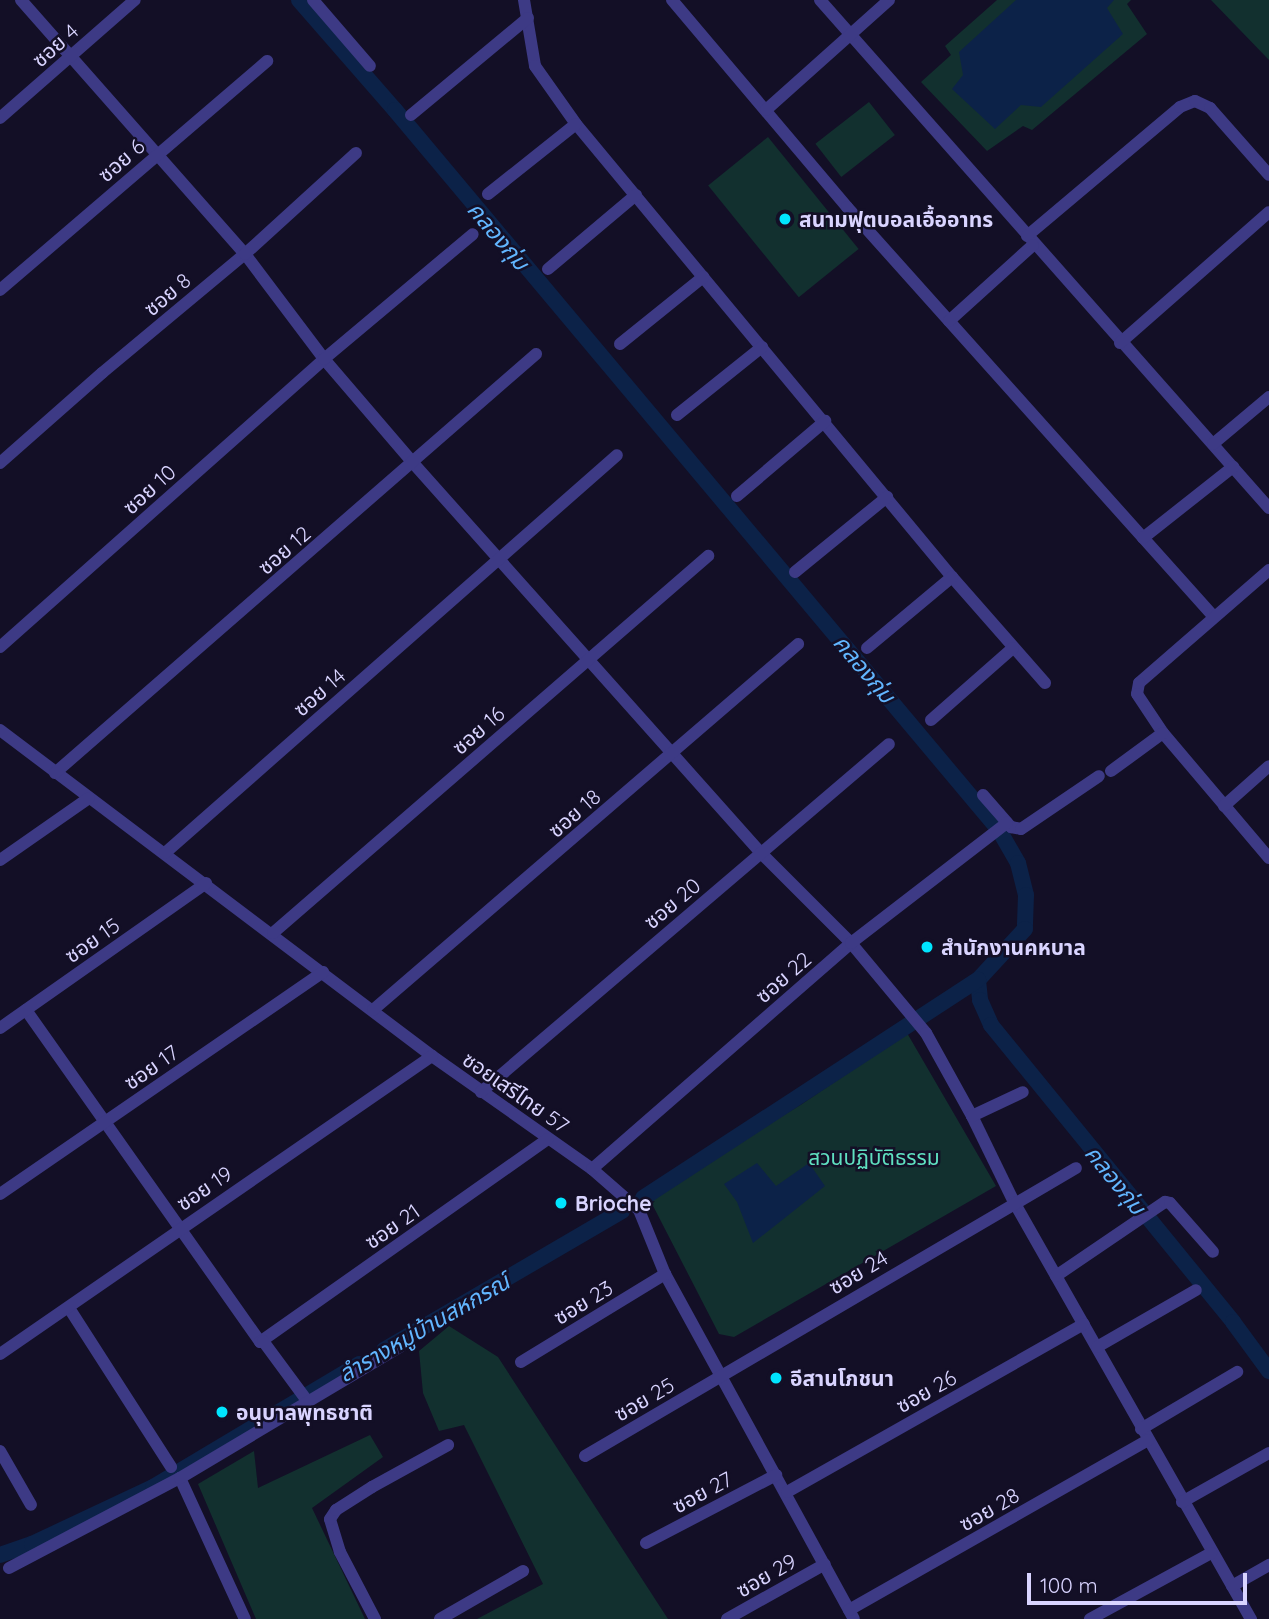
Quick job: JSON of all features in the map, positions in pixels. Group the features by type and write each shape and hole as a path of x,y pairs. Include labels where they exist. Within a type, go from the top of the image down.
{"street":[{"path":"20,0 245,254 324,359 498,560 761,853 851,943 926,1033 972,1116 1014,1202 1182,1502 1251,1619"},
{"name":"ซอย 4","path":"0,118 135,0"},
{"path":"313,0 370,66"},
{"path":"524,0 535,66 576,124 952,577 1045,683"},
{"path":"672,0 847,207 1214,617"},
{"path":"820,0 1120,343 1269,508"},
{"path":"766,110 889,0"},
{"path":"411,115 528,18"},
{"name":"ซอย 6","path":"0,290 267,61"},
{"path":"949,321 1030,241 1180,107 1195,101 1210,108 1269,175"},
{"path":"488,194 576,124"},
{"name":"ซอย 8","path":"0,463 102,373 245,254 356,153"},
{"path":"548,269 636,195"},
{"path":"1120,343 1269,212"},
{"name":"ซอย 10","path":"0,648 324,359 472,234"},
{"path":"620,344 703,277"},
{"path":"677,415 762,346"},
{"name":"ซอย 12","path":"55,773 414,464 536,354"},
{"path":"1213,444 1269,397"},
{"path":"737,496 825,421"},
{"name":"ซอย 14","path":"165,853 617,456"},
{"path":"1143,538 1233,467"},
{"path":"795,572 887,497"},
{"name":"ซอย 16","path":"273,933 708,556"},
{"path":"1269,569 1139,683 1137,694 1164,733 1269,858"},
{"path":"867,648 952,577"},
{"name":"ซอย 18","path":"373,1010 798,644"},
{"path":"931,720 1013,648"},
{"name":"ซอยเสรีไทย 57","path":"0,730 273,933 432,1056 592,1169 639,1210 665,1275 787,1492 852,1615"},
{"path":"983,795 1002,827 1021,829 1164,733"},
{"name":"ซอย 20","path":"481,1091 890,744"},
{"path":"1223,806 1269,766"},
{"path":"0,860 89,798"},
{"name":"ซอย 22","path":"592,1169 851,943 1002,827"},
{"name":"ซอย 15","path":"0,1028 206,883"},
{"name":"ซอย 17","path":"0,1194 323,972"},
{"path":"26,1010 261,1341 307,1401"},
{"name":"ซอย 19","path":"0,1354 432,1056"},
{"path":"972,1116 1023,1092"},
{"name":"ซอย 21","path":"261,1341 548,1139"},
{"name":"ซอย 24","path":"723,1376 1014,1202 1076,1168"},
{"path":"1056,1276 1144,1214 1168,1202 1213,1252"},
{"name":"ซอย 23","path":"521,1362 665,1275"},
{"path":"1097,1347 1196,1290"},
{"path":"69,1308 171,1467"},
{"name":"ซอย 26","path":"787,1492 1084,1324"},
{"path":"9,1568 180,1478 401,1346"},
{"name":"ซอย 28","path":"852,1615 1144,1435 1237,1372"},
{"name":"ซอย 25","path":"585,1456 723,1376"},
{"path":"375,1619 340,1552 330,1519 336,1510 372,1487 449,1446"},
{"path":"0,1451 31,1504"},
{"path":"1182,1502 1269,1453"},
{"name":"ซอย 27","path":"646,1543 776,1475"},
{"path":"180,1478 242,1618"},
{"path":"1090,1619 1212,1553"},
{"name":"ซอย 29","path":"727,1619 825,1564"},
{"path":"1231,1586 1269,1565"},
{"path":"440,1619 523,1571"}],"green space":[{"path":"997,0 1131,0 1127,4 1147,34 1032,130 1023,126 987,151 921,82 951,55 945,46"},
{"path":"1211,0 1269,0 1269,60"},
{"path":"869,102 895,135 841,177 815,144"},
{"name":"สนามฟุตบอลเอื้ออาทร","path":"768,137 859,249 799,297 708,185"},
{"name":"สวนปฏิบัติธรรม","path":"907,1033 996,1186 734,1337 719,1334 649,1198 802,1104"},
{"path":"449,1326 498,1357 668,1619 477,1619 543,1584 464,1425 439,1431 423,1393 419,1351"},
{"path":"370,1435 383,1457 312,1508 365,1619 256,1619 198,1484 254,1451 258,1488"}],"water":[{"path":"1016,0 1114,0 1107,8 1123,34 1041,107 1021,105 995,129 952,89 963,75 959,52"},
{"path":"757,1163 776,1186 809,1163 825,1186 753,1243 737,1202 724,1184"}],"waterway":[{"name":"คลองกุ่ม","path":"299,0 395,110 999,830 1018,863 1026,895 1025,929 978,980 980,1000 991,1025 1233,1322 1269,1371"},
{"name":"ลำรางหมู่บ้านสหกรณ์","path":"643,1198 978,980"},
{"name":"ลำรางหมู่บ้านสหกรณ์","path":"384,1350 622,1211"},
{"name":"ลำรางหมู่บ้านสหกรณ์","path":"0,1555 32,1544 153,1487 359,1364"}],"place":[{"name":"สนามฟุตบอลเอื้ออาทร","path":"785,219"},
{"name":"สำนักงานคหบาล","path":"927,947"},
{"name":"Brioche","path":"561,1203"},
{"name":"อีสานโภชนา","path":"776,1378"},
{"name":"อนุบาลพุทธชาติ","path":"222,1412"}]}
